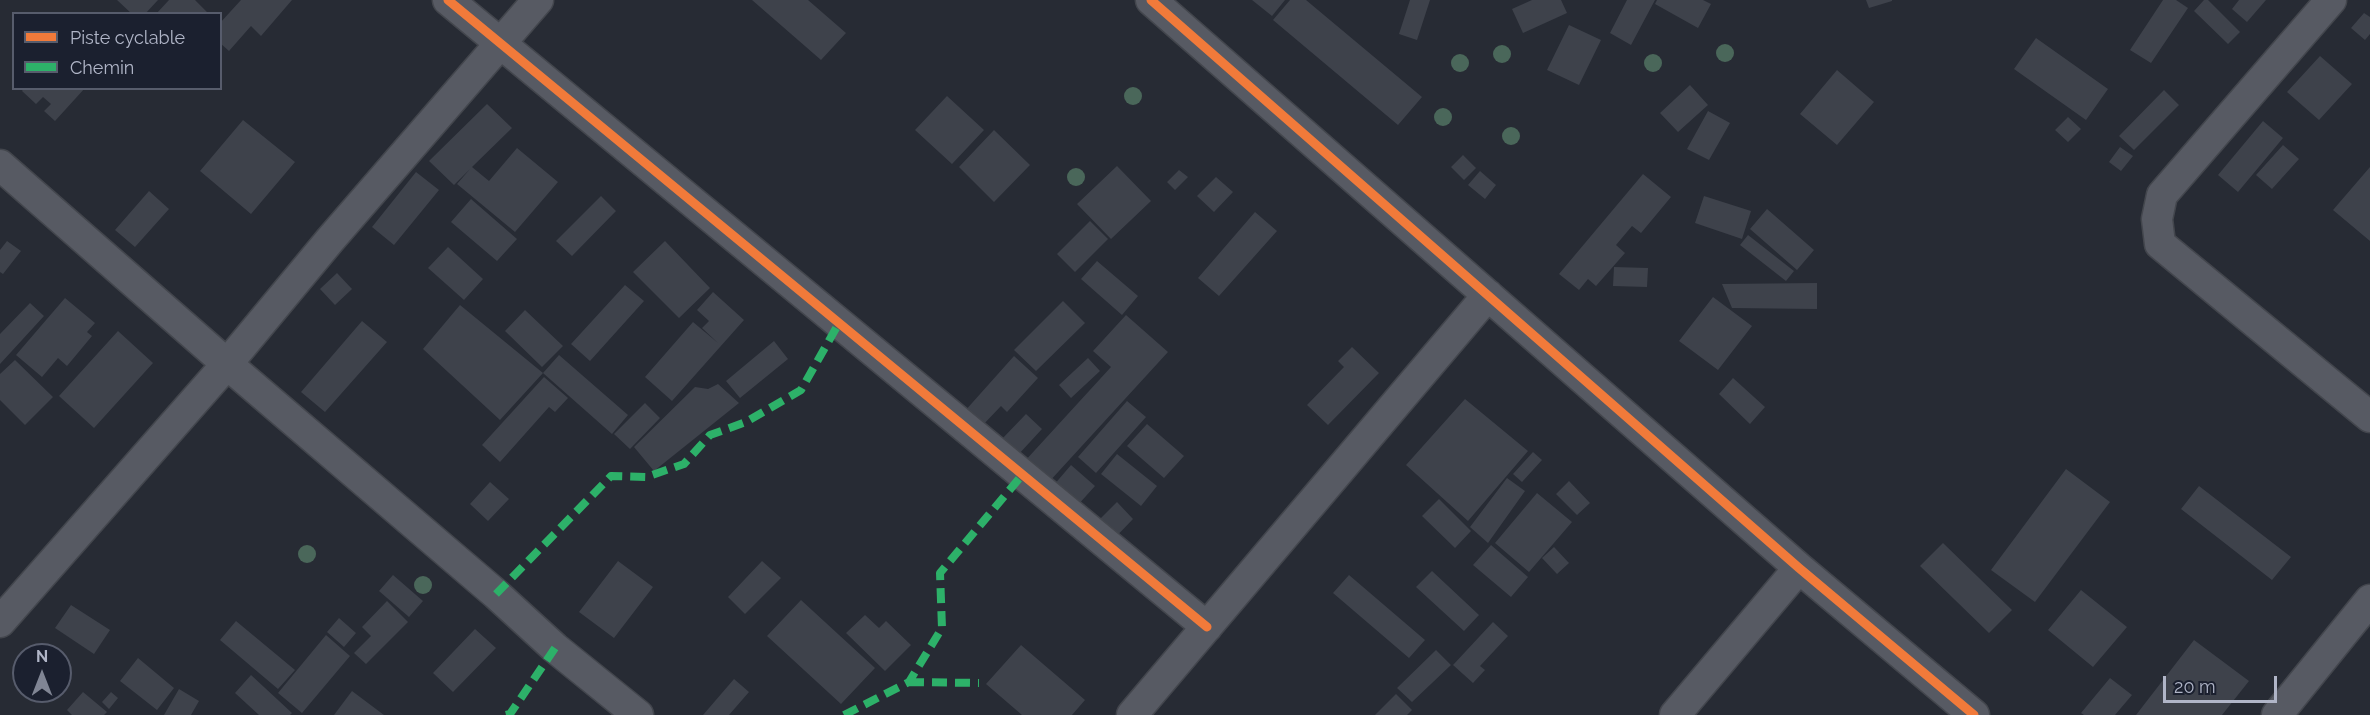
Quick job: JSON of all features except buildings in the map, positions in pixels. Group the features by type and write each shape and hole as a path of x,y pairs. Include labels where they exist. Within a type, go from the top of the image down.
{"street":[{"path":"448,0 1207,627"},
{"path":"0,622 227,364 330,240 538,0"},
{"path":"2331,0 2162,195 2157,219 2160,244 2370,417"},
{"path":"1159,2 1799,568 1974,715"},
{"path":"0,165 227,364 496,594 555,648 638,715"},
{"path":"1132,715 1488,295"},
{"path":"1675,715 1799,568"},
{"path":"2277,715 2370,600"}],"marked path":[{"path":"496,594 611,476 646,477 684,464 710,435 746,422 801,390 839,323"},
{"path":"844,715 909,682 942,628 940,573 1023,474"},
{"path":"506,715 510,714 555,648"},
{"path":"909,682 979,683"}],"cycle path":[{"path":"448,0 1207,627"},
{"path":"1151,0 1799,568 1974,715"}]}
